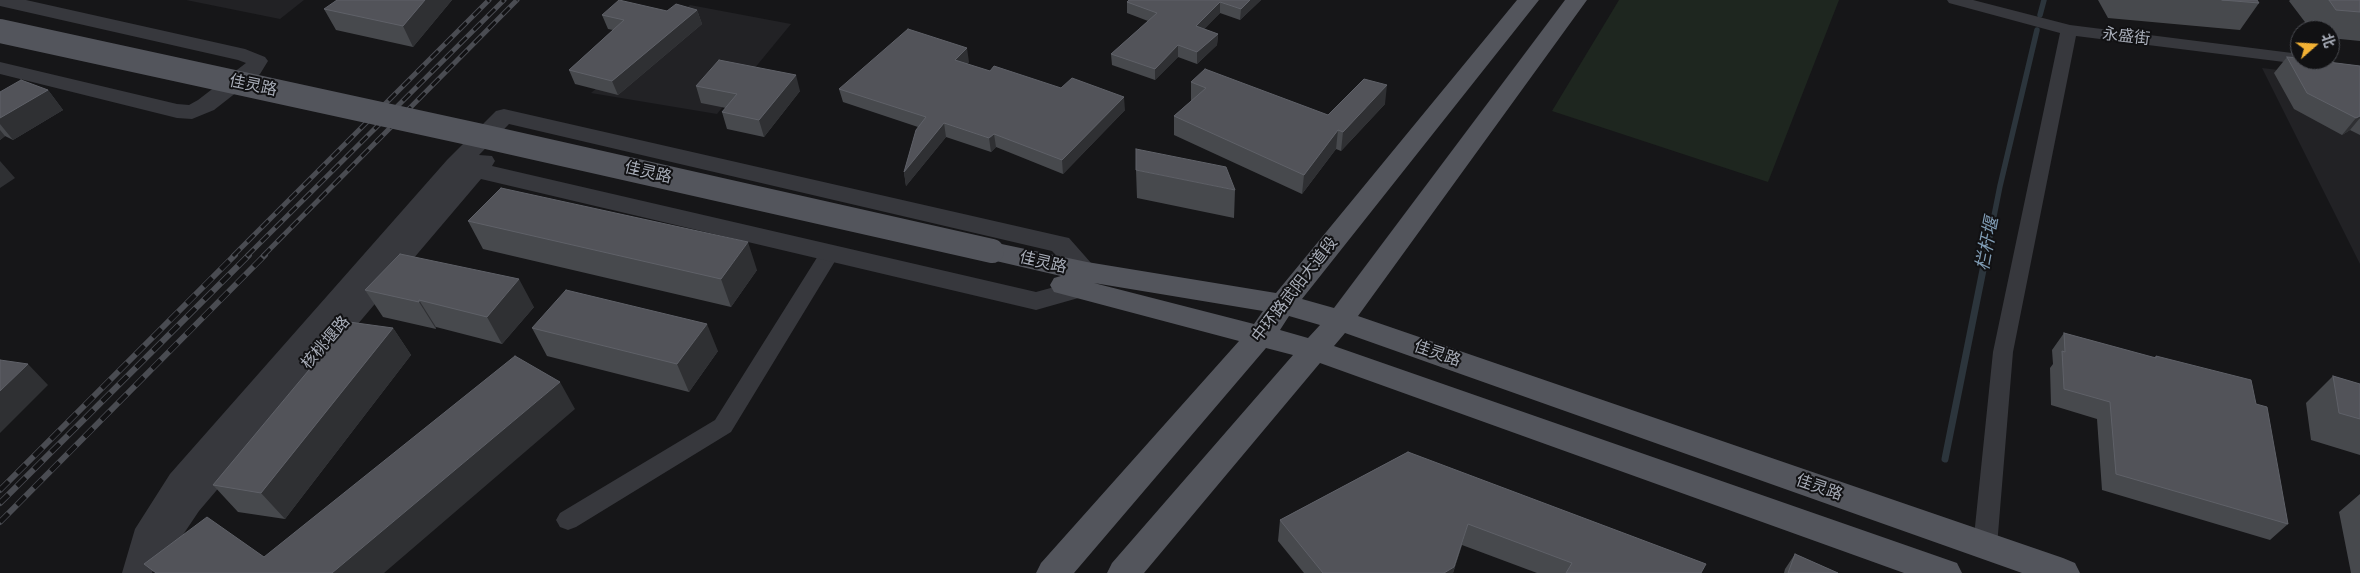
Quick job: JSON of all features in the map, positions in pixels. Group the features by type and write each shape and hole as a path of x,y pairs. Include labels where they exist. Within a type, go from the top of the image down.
{"main road":[{"name":"中环路武阳大道段","path":"1054,573 1261,335 1283,304 1528,0"},
{"path":"1124,573 1340,320 1576,0"},
{"name":"佳灵路","path":"0,31 492,138 990,260"},
{"name":"佳灵路","path":"0,46 469,149 1083,280 1314,350 1945,573"},
{"name":"佳灵路","path":"1083,280 1283,304 1340,320 2063,573"}],"street":[{"path":"0,0 235,53 258,61 253,70 206,105 192,112 177,111 0,68"},
{"name":"永盛街","path":"1955,0 2069,30 2290,58"},
{"path":"1985,546 2003,352 2069,30"},
{"name":"核桃堰路","path":"138,573 189,502 465,168 523,121 1060,244 1083,280"},
{"path":"465,168 1036,301 1083,280"},
{"path":"568,520 723,426 830,253"}],"shaded area":[{"path":"186,0 304,0 280,19"},
{"path":"1619,0 1839,0 1768,182 1552,111"},
{"path":"690,5 791,24 717,114 591,93"},
{"path":"2262,68 2360,80 2360,264"}],"building":[{"path":"337,0 425,0 403,26 324,9"},
{"path":"619,0 667,11 676,4 697,10 612,81 569,70 624,20 602,15"},
{"path":"1129,0 1250,0 1241,9 1220,2 1196,26 1218,34 1197,52 1178,45 1155,69 1111,54 1157,13 1127,2"},
{"path":"2222,0 2257,0 2259,3"},
{"path":"2329,0 2360,0 2360,12 2336,10"},
{"path":"908,29 967,48 955,60 990,71 994,66 1061,88 1072,78 1124,97 1062,160 994,134 989,138 944,123 904,172 916,130 926,117 839,89"},
{"path":"719,60 796,75 759,120 722,112 737,94 696,86"},
{"path":"2340,64 2360,66 2360,116 2356,118 2307,93 2294,70 2340,70"},
{"path":"1205,69 1328,115 1364,79 1387,85 1343,132 1338,130 1304,175 1174,116 1206,88 1191,82"},
{"path":"21,80 48,90 0,118 0,92"},
{"path":"1136,149 1226,167 1235,190 1136,170"},
{"path":"501,188 748,242 721,279 468,221"},
{"path":"400,254 519,279 487,317 419,300 419,302 365,290"},
{"path":"566,290 707,324 677,364 532,328"},
{"path":"349,322 393,328 261,493 213,485"},
{"path":"2064,333 2156,358 2156,356 2251,380 2256,404 2267,407 2288,524 2116,474 2110,402 2064,389 2062,351 2065,352"},
{"path":"515,356 560,382 332,573 156,573 144,564 207,517 264,557"},
{"path":"0,360 28,364 0,391"},
{"path":"2333,376 2360,384 2360,419 2339,413"},
{"path":"1408,452 1706,564 1701,573 1566,573 1572,563 1468,524 1454,567 1444,573 1323,573 1280,520"},
{"path":"1795,554 1838,573 1788,573"}],"waterway":[{"name":"栏杆堰","path":"2040,15 2044,0"},
{"name":"栏杆堰","path":"1986,256 2000,186 2037,30"},
{"name":"栏杆堰","path":"1945,459 1986,255"}],"railway":[{"path":"233,256 489,0"},
{"path":"247,256 504,0"},
{"path":"263,256 517,0"},
{"path":"0,490 235,255"},
{"path":"0,503 249,255"},
{"path":"0,522 265,255"}]}
